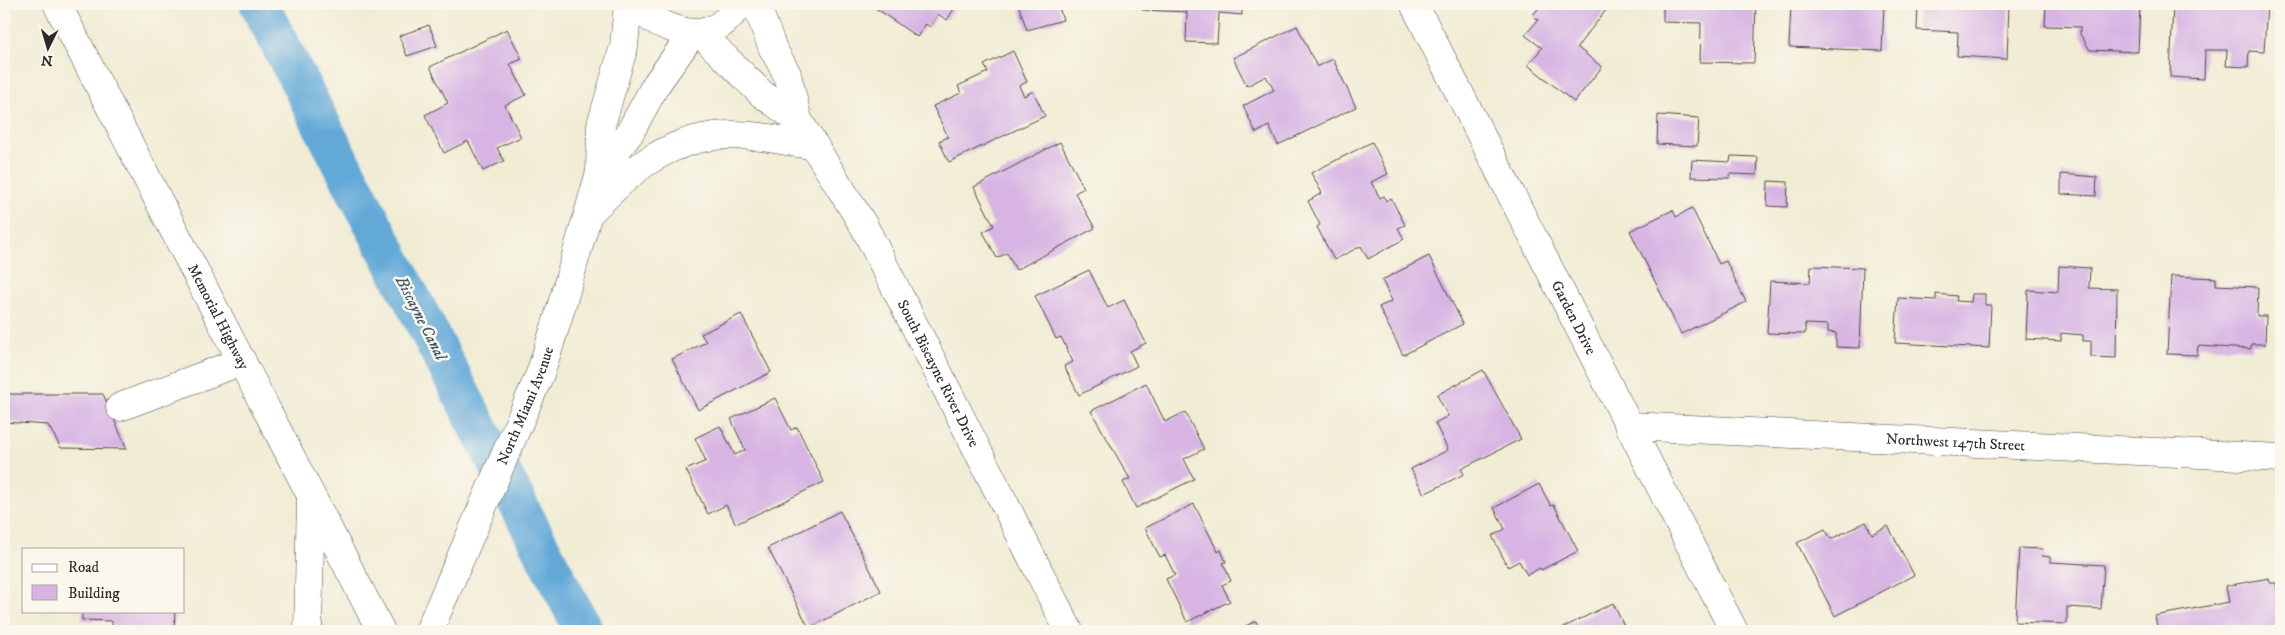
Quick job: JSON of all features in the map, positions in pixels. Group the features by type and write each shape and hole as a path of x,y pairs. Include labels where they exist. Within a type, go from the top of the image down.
{"street":[{"name":"Memorial Highway","path":"56,4 380,631"},
{"name":"North Miami Avenue","path":"429,631 540,374 600,172 601,125 624,46 628,4"},
{"path":"634,4 642,13 656,22 696,34 727,20 740,4"},
{"name":"South Biscayne River Drive","path":"756,4 773,49 787,74 798,120 864,226 1068,631"},
{"name":"Garden Drive","path":"1414,4 1734,631"},
{"name":"North Miami Avenue","path":"600,172 629,134 655,86 696,34"},
{"name":"South Biscayne River Drive","path":"696,34 762,94 798,120"},
{"path":"588,214 644,164 669,149 696,138 716,134 740,134 815,146"},
{"path":"120,407 242,361"},
{"name":"Northwest 147th Street","path":"1630,426 2281,458"},
{"path":"308,631 311,495"}],"building":[{"path":"870,4 957,4 947,20 938,14 930,27 926,24 917,37"},
{"path":"1018,4 1058,4 1063,20 1027,30"},
{"path":"1142,4 1242,4 1242,15 1219,13 1217,43 1186,42 1187,12 1142,10"},
{"path":"1542,4 1611,4 1577,47 1602,67 1574,102 1528,65 1542,48 1525,35 1538,20 1533,15"},
{"path":"1663,4 1756,4 1754,63 1700,62 1701,23 1663,22"},
{"path":"1791,4 1884,4 1882,51 1789,47"},
{"path":"1918,4 2009,4 2007,59 1957,56 1958,32 1917,30"},
{"path":"2046,4 2140,4 2138,52 2090,50 2080,34 2080,27 2045,26"},
{"path":"2173,4 2267,4 2264,52 2249,51 2248,67 2226,66 2227,50 2205,50 2204,79 2170,77"},
{"path":"429,25 437,46 407,56 399,36"},
{"path":"1297,26 1317,67 1333,59 1356,107 1278,145 1269,126 1256,133 1243,106 1274,90 1266,76 1247,86 1233,58"},
{"path":"507,29 522,59 510,64 526,95 505,105 521,137 497,148 504,161 483,171 468,141 444,153 425,115 448,103 430,67"},
{"path":"1013,51 1027,82 1019,86 1024,96 1033,91 1045,116 949,162 939,141 948,137 933,106 961,93 958,86 988,72 984,65"},
{"path":"1658,115 1699,118 1697,146 1657,144"},
{"path":"1060,142 1084,188 1075,193 1095,228 1016,270 1007,253 997,258 983,232 994,226 974,187"},
{"path":"1372,142 1388,174 1371,182 1380,198 1384,196 1386,201 1391,198 1405,225 1398,228 1404,239 1368,259 1361,246 1334,260 1317,227 1320,225 1308,201 1322,193 1311,173"},
{"path":"1731,156 1758,157 1757,175 1730,174 1729,178 1691,177 1692,160 1730,162"},
{"path":"2061,174 2097,177 2096,196 2061,194"},
{"path":"1768,181 1788,182 1787,207 1767,206"},
{"path":"1692,208 1719,264 1726,261 1746,302 1681,334 1630,231 1673,210 1676,217"},
{"path":"1429,256 1463,324 1403,355 1379,307 1392,301 1382,280"},
{"path":"1811,266 1863,268 1860,348 1836,347 1836,333 1828,332 1828,325 1805,324 1805,334 1767,333 1770,281 1810,283"},
{"path":"2059,266 2090,268 2089,288 2117,289 2116,358 2091,357 2091,341 2083,341 2083,335 2061,333 2061,341 2026,339 2028,290 2058,292"},
{"path":"1089,270 1108,308 1124,300 1146,343 1130,351 1137,366 1079,395 1064,366 1073,362 1061,337 1056,339 1035,296"},
{"path":"2171,276 2216,278 2216,285 2258,287 2257,316 2266,316 2265,344 2251,344 2251,349 2198,346 2197,355 2167,354"},
{"path":"1936,294 1957,296 1956,301 1971,302 1972,294 1985,294 1985,305 1991,305 1989,348 1895,343 1898,298 1936,300"},
{"path":"741,314 771,372 698,410 672,359 706,342 701,334"},
{"path":"1483,370 1521,439 1461,469 1464,474 1424,494 1411,469 1448,450 1435,423 1448,416 1437,395"},
{"path":"1146,383 1165,422 1185,412 1204,449 1184,459 1194,479 1136,508 1123,482 1130,479 1091,411"},
{"path":"4,394 103,394 127,449 61,448 48,425 4,422"},
{"path":"775,398 791,430 797,427 824,482 736,524 726,505 708,514 686,470 706,461 695,438 720,426 735,455 745,450 731,419"},
{"path":"1539,484 1551,506 1554,505 1578,551 1527,575 1519,561 1508,567 1492,536 1505,529 1494,508"},
{"path":"1194,504 1218,552 1221,550 1226,562 1223,563 1231,581 1222,585 1230,601 1187,622 1166,579 1175,575 1165,555 1160,557 1145,528"},
{"path":"840,511 881,591 809,628 768,548"},
{"path":"1866,522 1872,534 1888,526 1914,575 1835,616 1797,543 1825,529 1831,539"},
{"path":"2019,548 2043,549 2042,556 2050,557 2050,562 2104,565 2101,609 2067,607 2067,624 2015,622"},
{"path":"2269,578 2270,583 2276,583 2281,611 2281,631 2158,631 2155,616 2229,602 2226,586"},
{"path":"1613,603 1624,626 1616,631 1556,631"},
{"path":"82,612 175,612 174,631 112,631 112,621 82,620"},
{"path":"1256,621 1261,631 1235,631"}],"waterway":[{"name":"Biscayne Canal","path":"259,4 584,631"}]}
